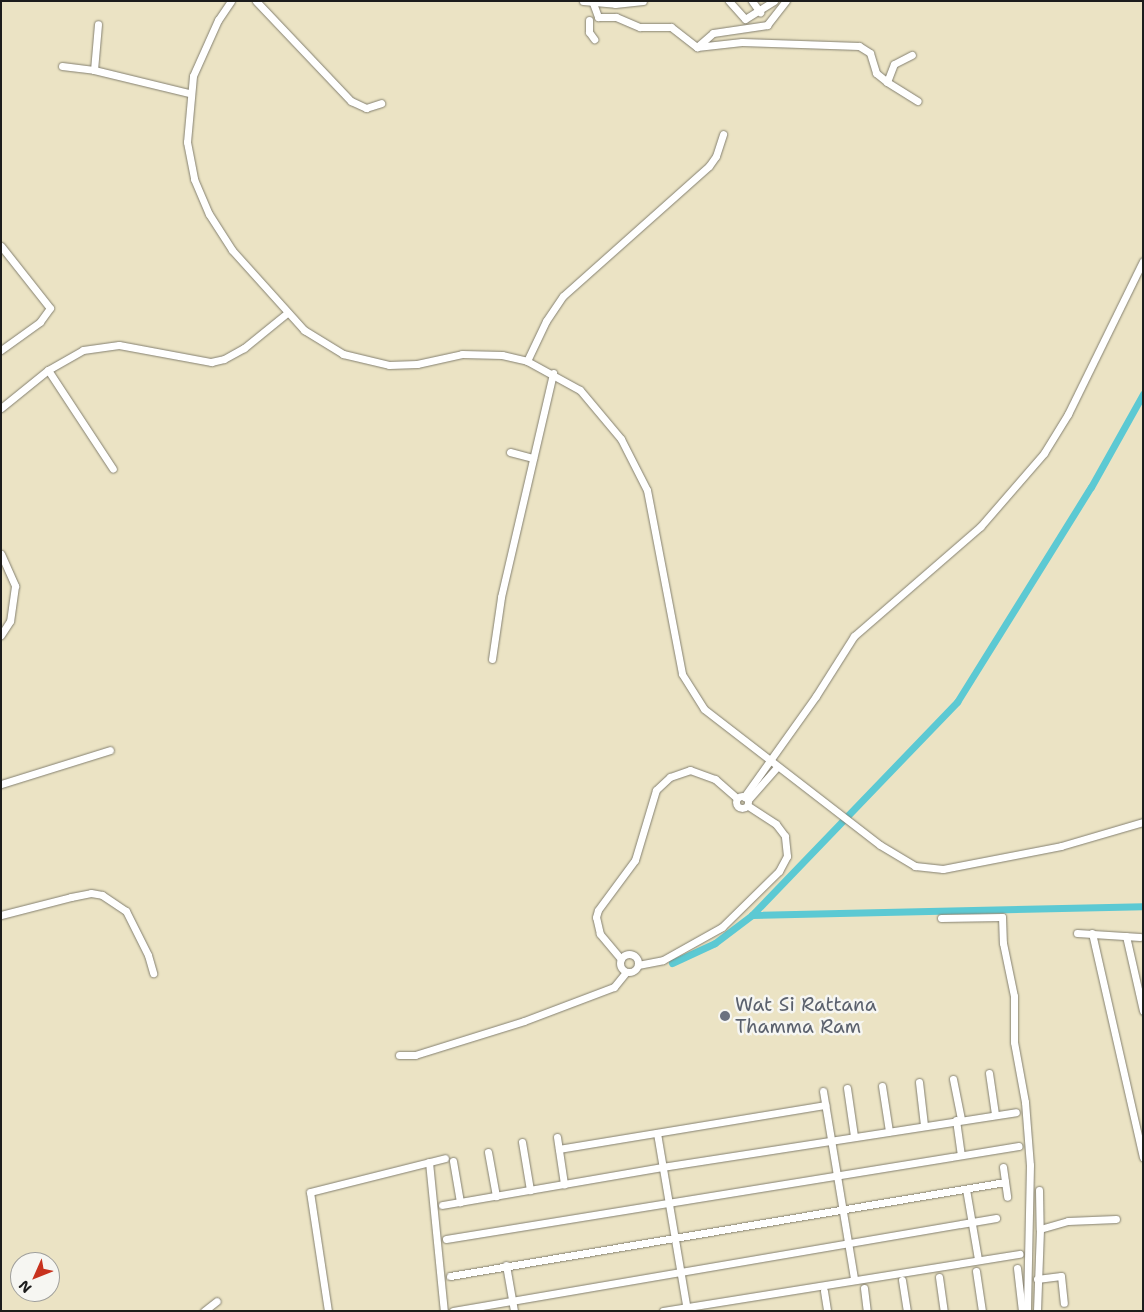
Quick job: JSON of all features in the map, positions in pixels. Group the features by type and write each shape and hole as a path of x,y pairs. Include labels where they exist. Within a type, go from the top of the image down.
{"street":[{"path":"231,1 200,55 189,93 187,142 194,179 209,214 232,250 287,313 324,344 366,361 417,364 481,353 527,361 553,373 580,390 598,408 633,458 646,490 682,674 692,693 704,709 777,768 906,862 935,869 1061,846 1142,823"},
{"path":"256,1 351,101 366,108 381,103"},
{"path":"583,1 593,3 643,1"},
{"path":"729,1 743,19 760,12 774,1"},
{"path":"752,1 760,12"},
{"path":"698,47 713,34 767,25 786,1"},
{"path":"593,3 598,17 616,16 640,27 671,27 698,47 742,42 859,46 870,53 876,73 918,101"},
{"path":"589,20 589,32 594,39"},
{"path":"94,70 98,24"},
{"path":"887,82 894,64 912,55"},
{"path":"62,66 94,70 189,93"},
{"path":"527,361 541,329 564,296 709,166 716,156 723,134"},
{"path":"1,246 50,308 40,322 1,350"},
{"path":"744,800 754,780 816,696 854,636 980,527 1034,467 1068,414 1143,261"},
{"path":"1,408 48,370 70,356 100,346 119,345 202,361 224,359 287,313"},
{"path":"48,370 113,469"},
{"path":"492,659 501,597 553,373"},
{"path":"510,452 533,458"},
{"path":"1,554 15,586 10,621 1,635"},
{"path":"1,784 110,750"},
{"path":"744,800 777,768"},
{"path":"399,1055 415,1054 524,1020 614,987 626,972 635,970 638,965 663,960 722,927 779,871 787,856 785,836 776,824 715,779 690,770 670,777 656,790 636,860 598,910 596,917 600,934 621,959 622,968 626,972"},
{"path":"754,780 761,785"},
{"path":"1,915 91,893 102,895 126,911 148,955 154,973"},
{"path":"941,918 1002,916 1003,943 1014,996 1014,1042 1025,1102 1030,1166 1027,1311"},
{"path":"1077,933 1140,937"},
{"path":"1092,933 1143,1157"},
{"path":"1126,936 1143,1011"},
{"path":"621,959 632,955 638,965"},
{"path":"990,1073 995,1114"},
{"path":"953,1079 961,1154"},
{"path":"919,1082 924,1125"},
{"path":"882,1086 890,1131"},
{"path":"847,1088 854,1136"},
{"path":"823,1091 854,1279"},
{"path":"559,1149 826,1105"},
{"path":"442,1205 662,1167 1016,1112"},
{"path":"657,1133 686,1309"},
{"path":"557,1137 564,1184"},
{"path":"522,1142 530,1190"},
{"path":"446,1239 1018,1146"},
{"path":"488,1152 496,1196"},
{"path":"328,1311 310,1192 445,1158"},
{"path":"453,1161 460,1202"},
{"path":"429,1162 444,1311"},
{"path":"1003,1167 1008,1197"},
{"path":"450,1276 1005,1182"},
{"path":"966,1189 978,1259"},
{"path":"1037,1311 1040,1190"},
{"path":"452,1311 848,1245 996,1218"},
{"path":"1040,1229 1068,1221 1116,1219"},
{"path":"663,1311 686,1309 854,1279 1019,1254"},
{"path":"506,1265 514,1311"},
{"path":"1018,1268 1022,1311"},
{"path":"976,1271 982,1311"},
{"path":"1038,1279 1061,1276 1064,1303"},
{"path":"939,1277 944,1311"},
{"path":"902,1280 906,1311"},
{"path":"864,1288 867,1311"},
{"path":"824,1290 827,1311"},
{"path":"204,1311 218,1301"}],"waterway":[{"path":"672,963 715,943 752,915 957,702 1091,487 1143,394"},
{"path":"752,915 1143,906"}],"place":[{"name":"Wat Si Rattana Thamma Ram","path":"725,1016"}]}
